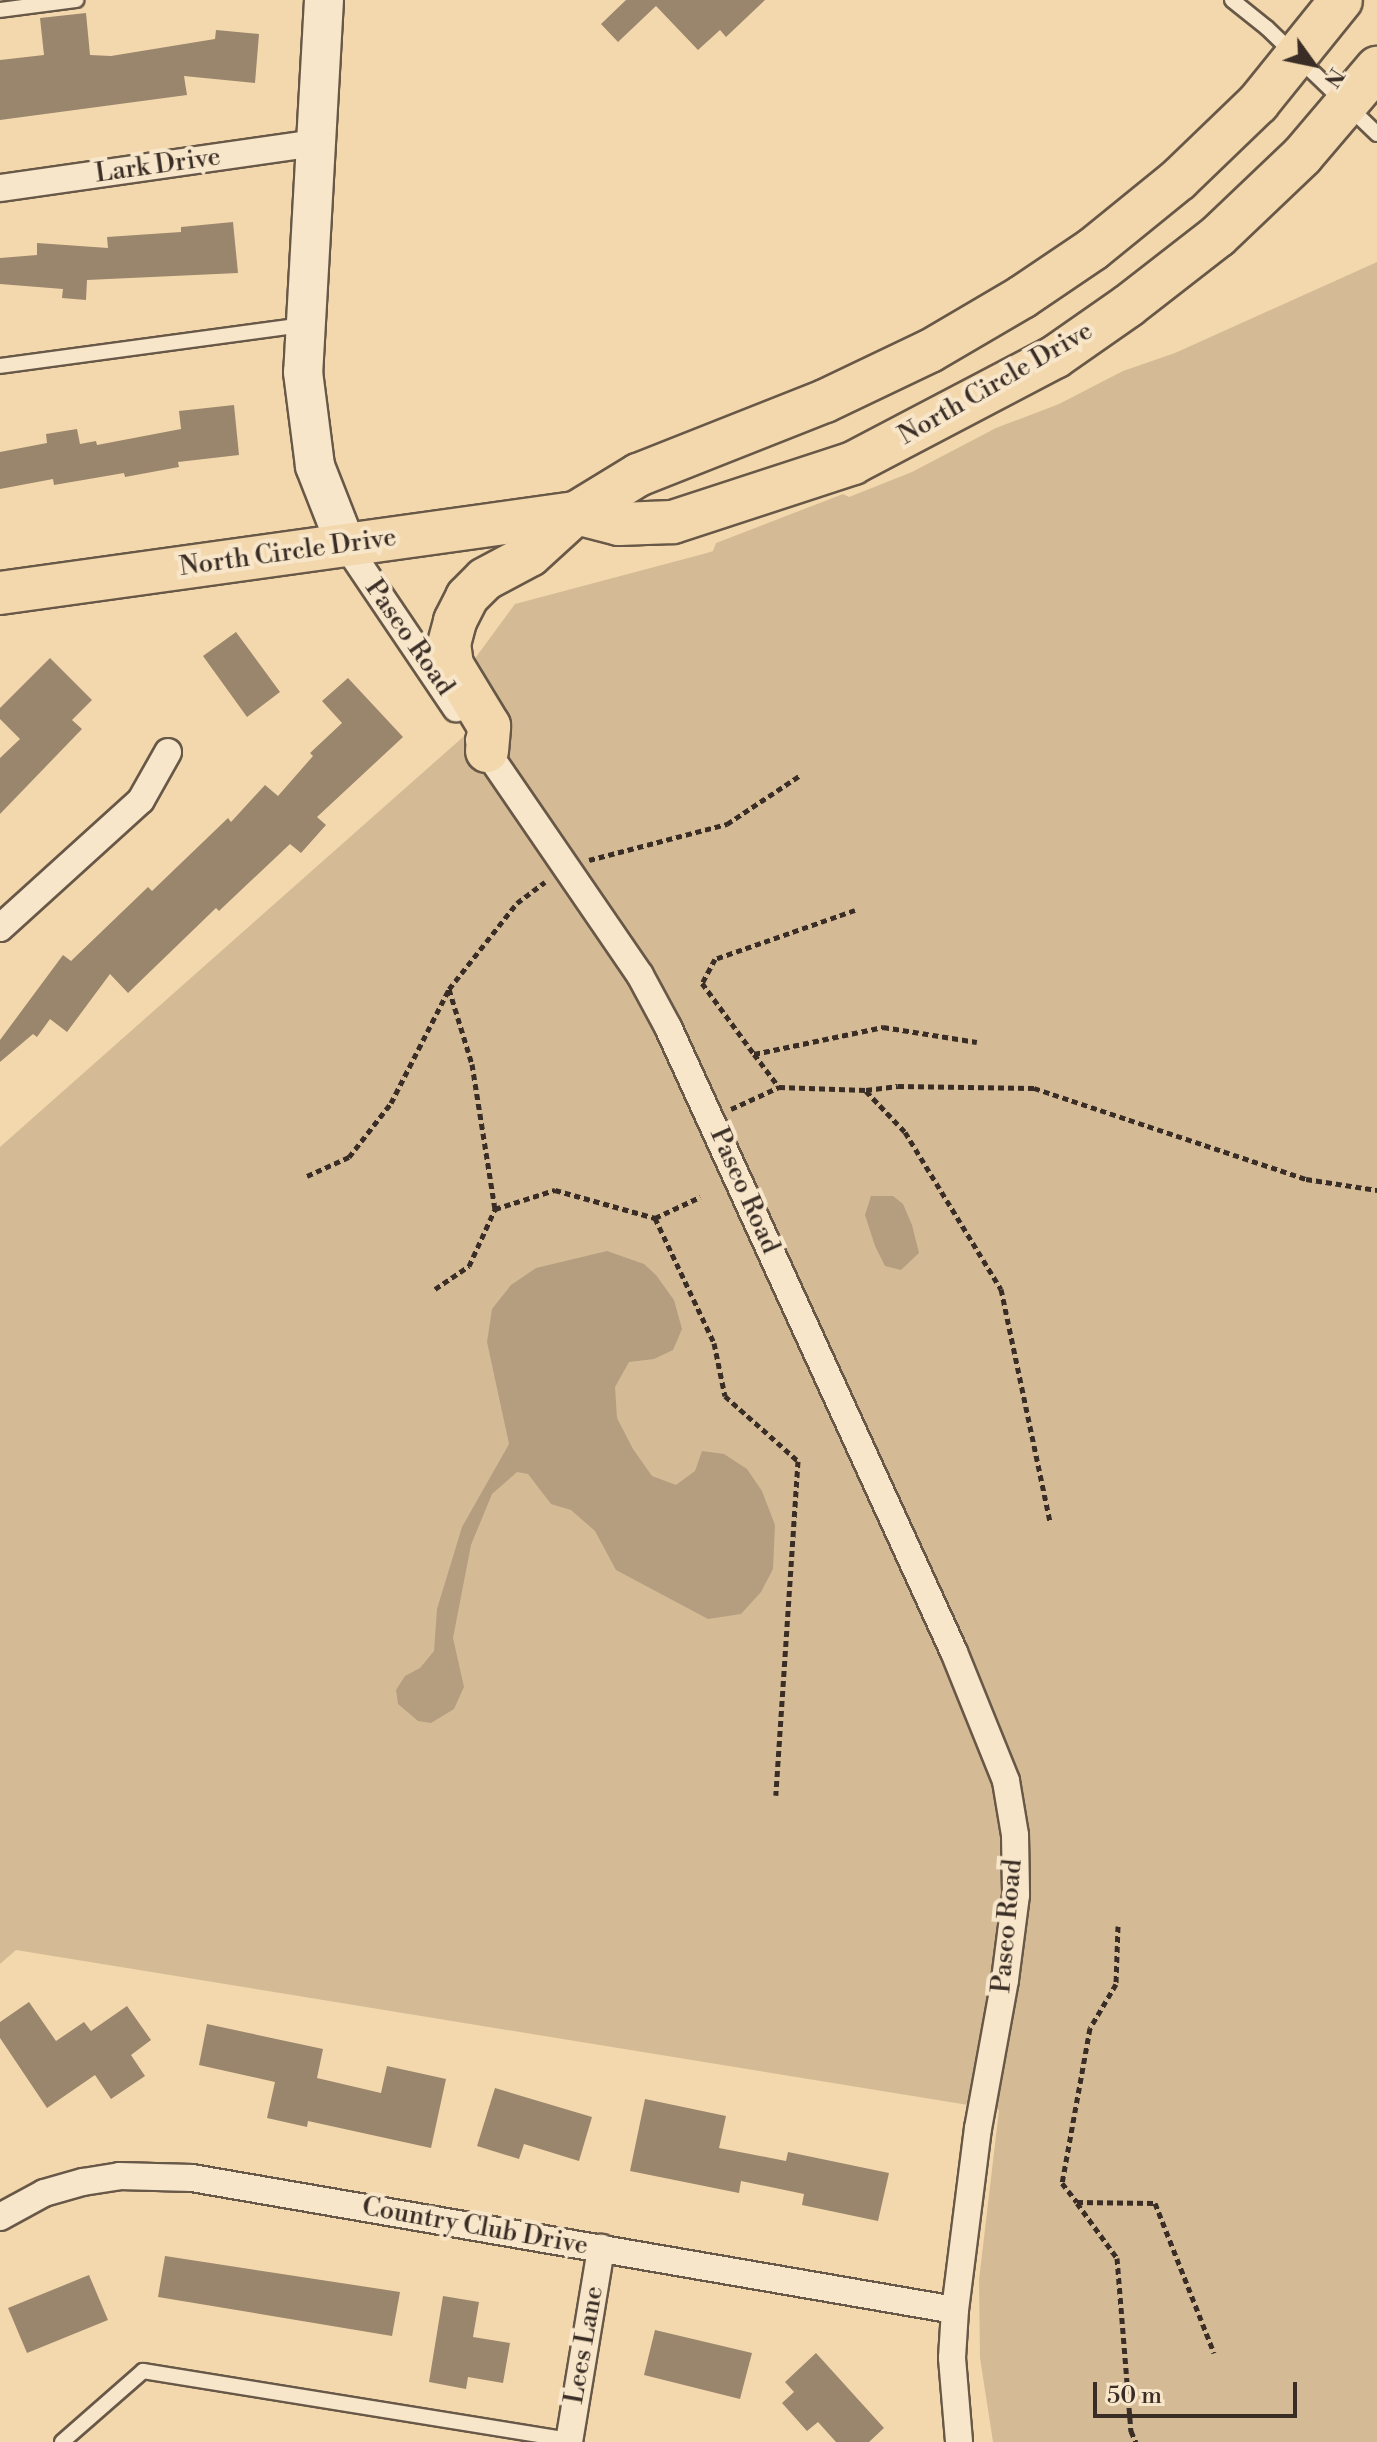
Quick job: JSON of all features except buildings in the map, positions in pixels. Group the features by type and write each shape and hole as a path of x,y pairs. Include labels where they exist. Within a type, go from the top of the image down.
{"main road":[{"name":"North Circle Drive","path":"576,513 638,475 825,401 930,351 1022,297 1093,249 1179,179 1258,103 1341,0"},
{"name":"North Circle Drive","path":"0,593 576,513 619,524 673,522 853,463 1055,357 1185,262 1218,236 1302,156 1377,68"},
{"path":"487,751 489,726 452,665 449,644 455,621 467,597 485,579 530,555 576,513"}],"street":[{"name":"Paseo Road","path":"324,0 303,372 315,466 346,545 386,608 640,975 712,1118 966,1679 1006,1781 1016,1861 1013,1925 978,2128 955,2310 952,2358 959,2442"},
{"name":"Lark Drive","path":"0,188 316,143"},
{"path":"0,928 141,800 168,752"},
{"name":"Country Club Drive","path":"0,2217 44,2193 83,2182 155,2175 192,2178 955,2310"},
{"name":"Lees Lane","path":"569,2441 601,2248"}],"lane":[{"path":"0,10 76,0"},
{"path":"1232,0 1296,55 1377,134"},
{"path":"0,366 304,325"},
{"path":"62,2442 143,2371 569,2441"}],"path":[{"path":"307,1176 349,1157 391,1103 449,989 517,903 564,868 607,853 727,824 799,776"},
{"path":"779,1087 702,983 715,959 855,910"},
{"path":"435,1289 469,1266 495,1209 472,1064 449,989"},
{"path":"754,1054 883,1027 977,1042"},
{"path":"712,1118 779,1087 866,1090 898,1086 1034,1088 1306,1179 1377,1190"},
{"path":"866,1090 905,1132 1001,1289 1050,1521"},
{"path":"495,1209 555,1190 655,1218 700,1197"},
{"path":"655,1218 714,1343 725,1396 798,1461 776,1795"},
{"path":"1118,1926 1116,1984 1090,2028 1062,2183 1117,2258 1131,2431 1136,2442"},
{"path":"1077,2202 1155,2203 1214,2353"}],"shaded area":[{"path":"1377,262 1377,2442 993,2442 980,2358 979,2280 999,2110 16,1950 0,1964 0,1147 489,714 465,672 515,604 713,551 716,543 843,494 849,497 912,472 996,428 1059,404 1123,371 1175,353"},
{"path":"871,1196 893,1196 903,1204 912,1225 919,1253 901,1270 885,1266 875,1246 865,1215"},
{"path":"607,1251 644,1264 656,1275 674,1300 682,1329 673,1350 654,1359 629,1362 615,1387 617,1418 633,1449 652,1476 676,1485 695,1471 702,1451 724,1454 747,1469 762,1491 775,1525 773,1569 761,1592 741,1614 708,1619 616,1570 595,1531 571,1510 551,1504 528,1474 517,1472 492,1494 471,1545 453,1638 464,1687 454,1709 431,1723 418,1721 398,1704 396,1690 405,1676 420,1668 434,1651 437,1609 462,1527 509,1444 487,1342 492,1309 511,1285 536,1268"}]}
